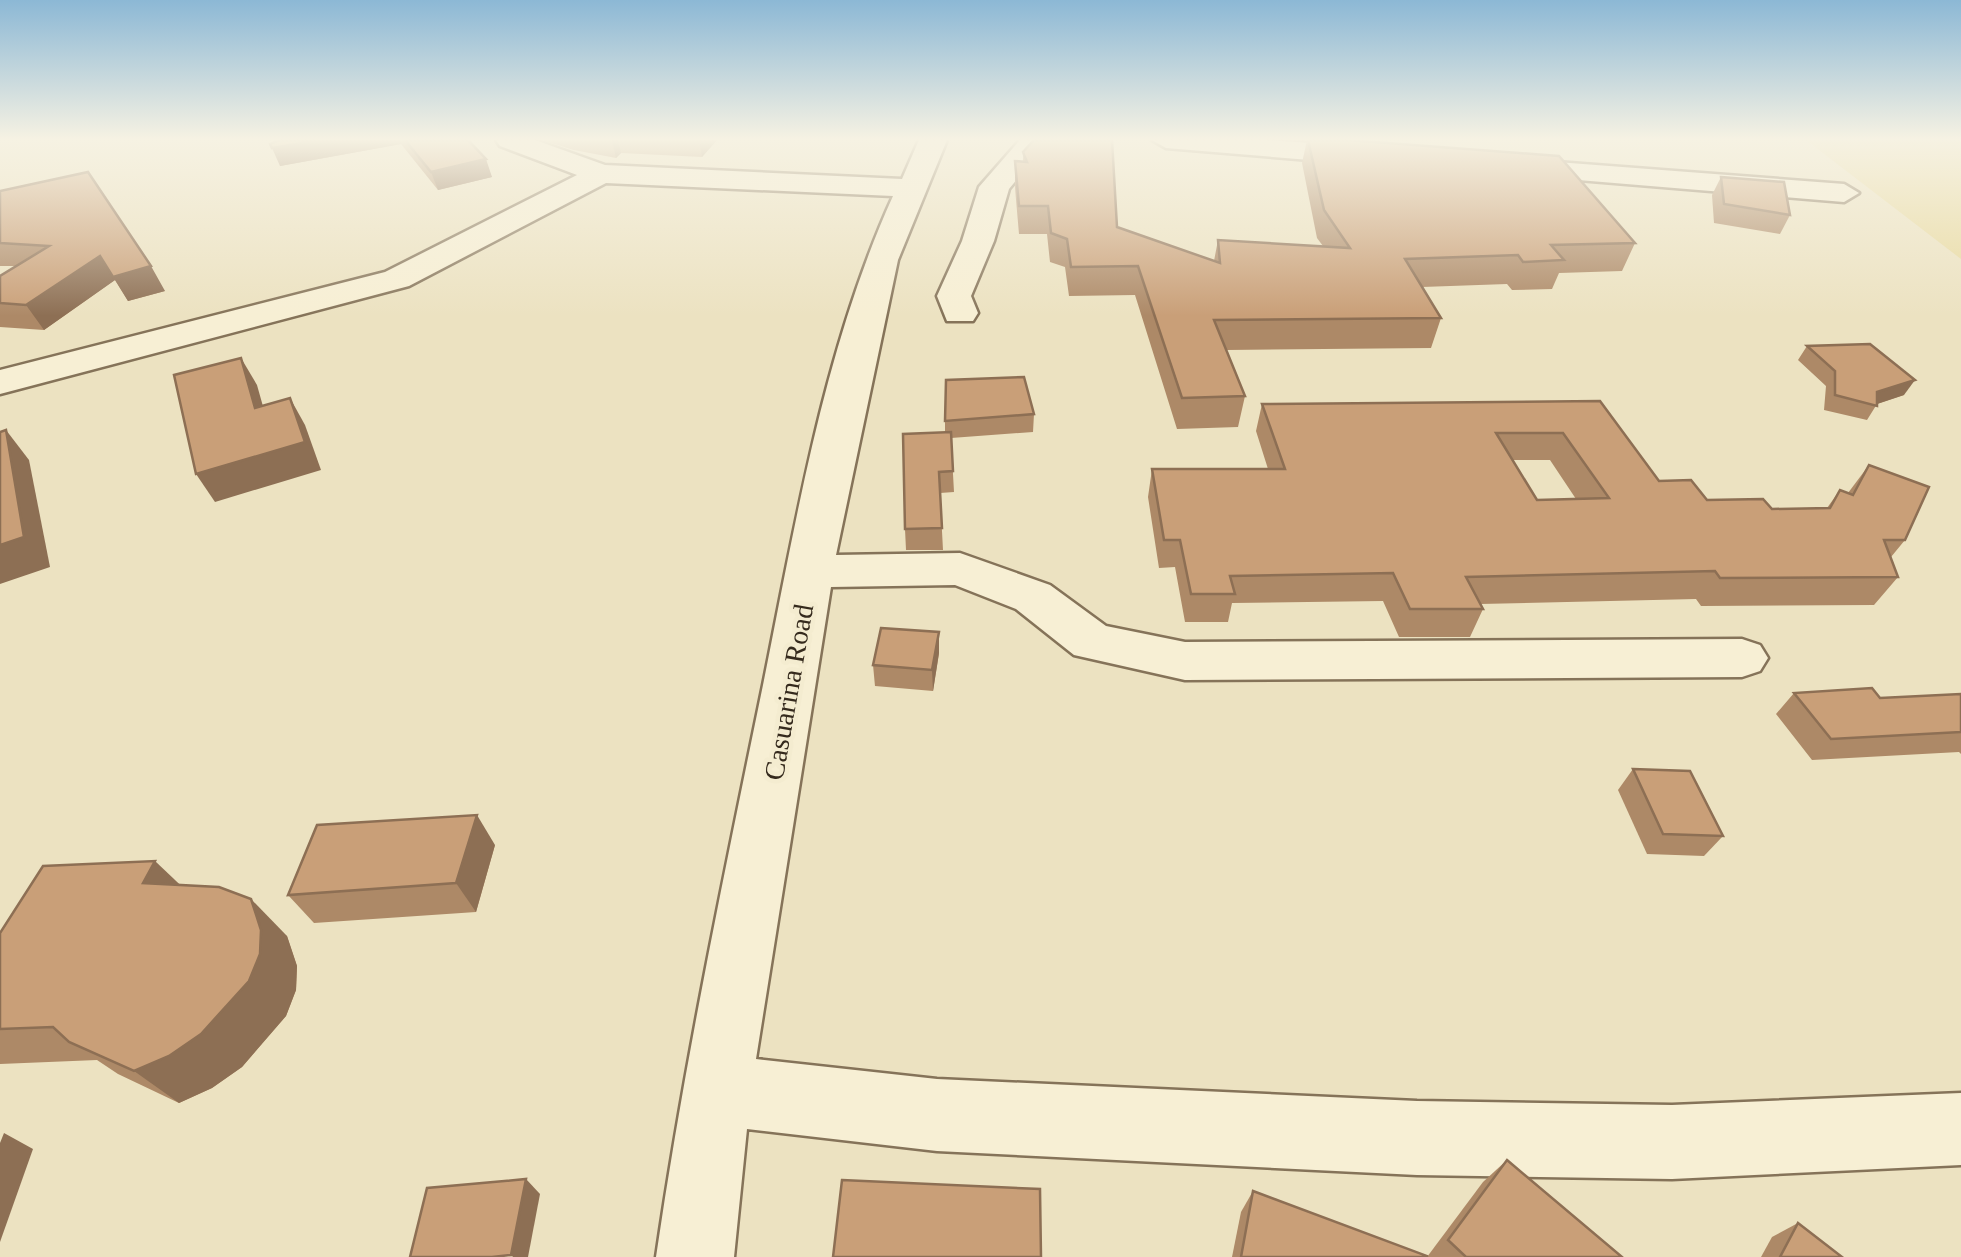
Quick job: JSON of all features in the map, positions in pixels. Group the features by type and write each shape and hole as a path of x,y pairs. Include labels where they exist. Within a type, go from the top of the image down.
{"street":[{"path":"0,382 397,278 449,256 555,199"},
{"name":"Casuarina Road","path":"695,1257 716,1090 810,572 846,395 881,260 907,199"},
{"path":"960,313 954,296 978,241 991,199"},
{"path":"810,572 960,569 1033,597 1092,642 1185,661 1742,658"},
{"path":"716,1090 937,1115 1416,1138 1672,1142 1961,1128"}],"sand":[{"path":"1882,199 1961,199 1961,259"}],"building":[{"path":"0,199 106,199 151,266 113,277 100,256 26,305 0,303 0,276 49,246 0,243"},
{"path":"1018,199 1115,199 1117,227 1220,263 1218,240 1350,248 1324,210 1321,199 1596,199 1635,243 1551,245 1564,260 1523,262 1518,255 1405,259 1441,318 1214,320 1245,396 1182,398 1138,266 1071,267 1067,239 1051,233 1048,206 1019,206"},
{"path":"1723,199 1787,199 1790,215 1724,204"},
{"path":"1870,344 1915,380 1877,392 1877,406 1835,395 1835,371 1807,346"},
{"path":"241,358 255,408 290,398 305,442 196,474 174,375"},
{"path":"1024,377 1034,414 945,421 946,380"},
{"path":"1600,401 1659,481 1691,480 1707,500 1763,499 1772,509 1830,508 1840,490 1853,495 1869,465 1929,487 1905,540 1884,540 1898,577 1720,578 1715,571 1466,577 1483,609 1410,609 1393,573 1230,576 1235,594 1191,594 1180,540 1164,540 1152,469 1285,469 1262,404","holes":["1496,433 1563,433 1609,498 1537,500"]},
{"path":"6,430 24,537 0,545 0,432"},
{"path":"951,432 953,471 939,472 942,528 905,529 903,434"},
{"path":"881,628 939,632 932,670 873,665"},
{"path":"1872,688 1880,698 1961,694 1961,732 1831,739 1794,693"},
{"path":"1633,769 1690,771 1723,836 1663,834"},
{"path":"477,815 456,883 288,895 317,825"},
{"path":"155,861 143,883 219,887 251,899 261,930 260,954 249,981 201,1034 169,1056 134,1071 69,1042 53,1027 0,1029 0,933 43,866"},
{"path":"1507,1160 1622,1257 1466,1257 1448,1240"},
{"path":"526,1179 511,1255 410,1257 427,1188"},
{"path":"842,1180 1040,1189 1041,1257 833,1257"},
{"path":"1253,1191 1427,1256 1427,1257 1241,1257"},
{"path":"1798,1223 1842,1257 1780,1257"}]}
